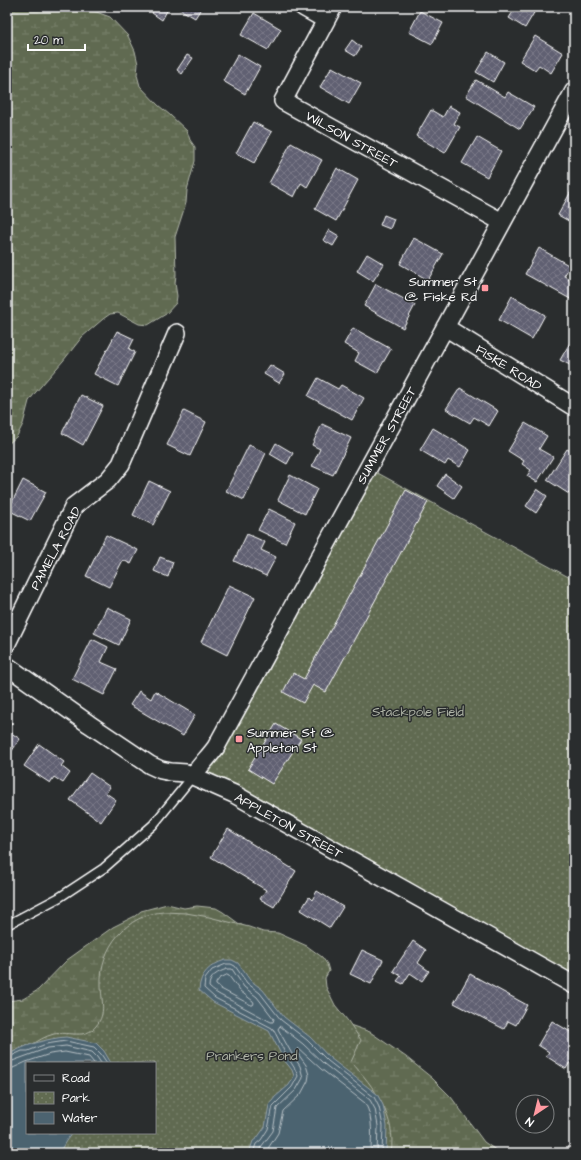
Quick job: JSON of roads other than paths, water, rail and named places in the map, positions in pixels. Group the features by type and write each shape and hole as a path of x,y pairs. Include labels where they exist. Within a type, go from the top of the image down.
{"street":[{"path":"303,7 330,13"},
{"name":"WILSON STREET","path":"330,13 283,101 502,222"},
{"name":"SUMMER STREET","path":"193,776 216,747 574,91"},
{"name":"FISKE ROAD","path":"445,327 574,407"},
{"name":"PAMELA ROAD","path":"7,643 74,506 108,480 121,464 177,333"},
{"name":"APPLETON STREET","path":"7,666 150,765 161,770 186,773 234,794 574,985"}],"lane":[{"path":"7,925 60,897 104,868 153,825 193,776"}],"water":[{"path":"225,960 232,960 238,963 250,980 263,990 284,1017 310,1037 330,1058 377,1094 383,1105 387,1126 386,1153 249,1153 253,1141 265,1127 269,1105 275,1097 289,1085 294,1076 269,1031 213,1002 199,990 201,979 207,970 215,964"},
{"path":"66,1037 96,1043 104,1051 110,1062 26,1062 26,1134 71,1134 59,1153 7,1153 7,1056 19,1049 51,1039"}],"place":[{"name":"Summer St @ Fiske Rd","path":"485,288"},
{"name":"Summer St @ Appleton St","path":"239,739"}],"park label":[{"name":"Stackpole Field","path":"418,711"},
{"name":"Prankers Pond","path":"252,1055"}]}
